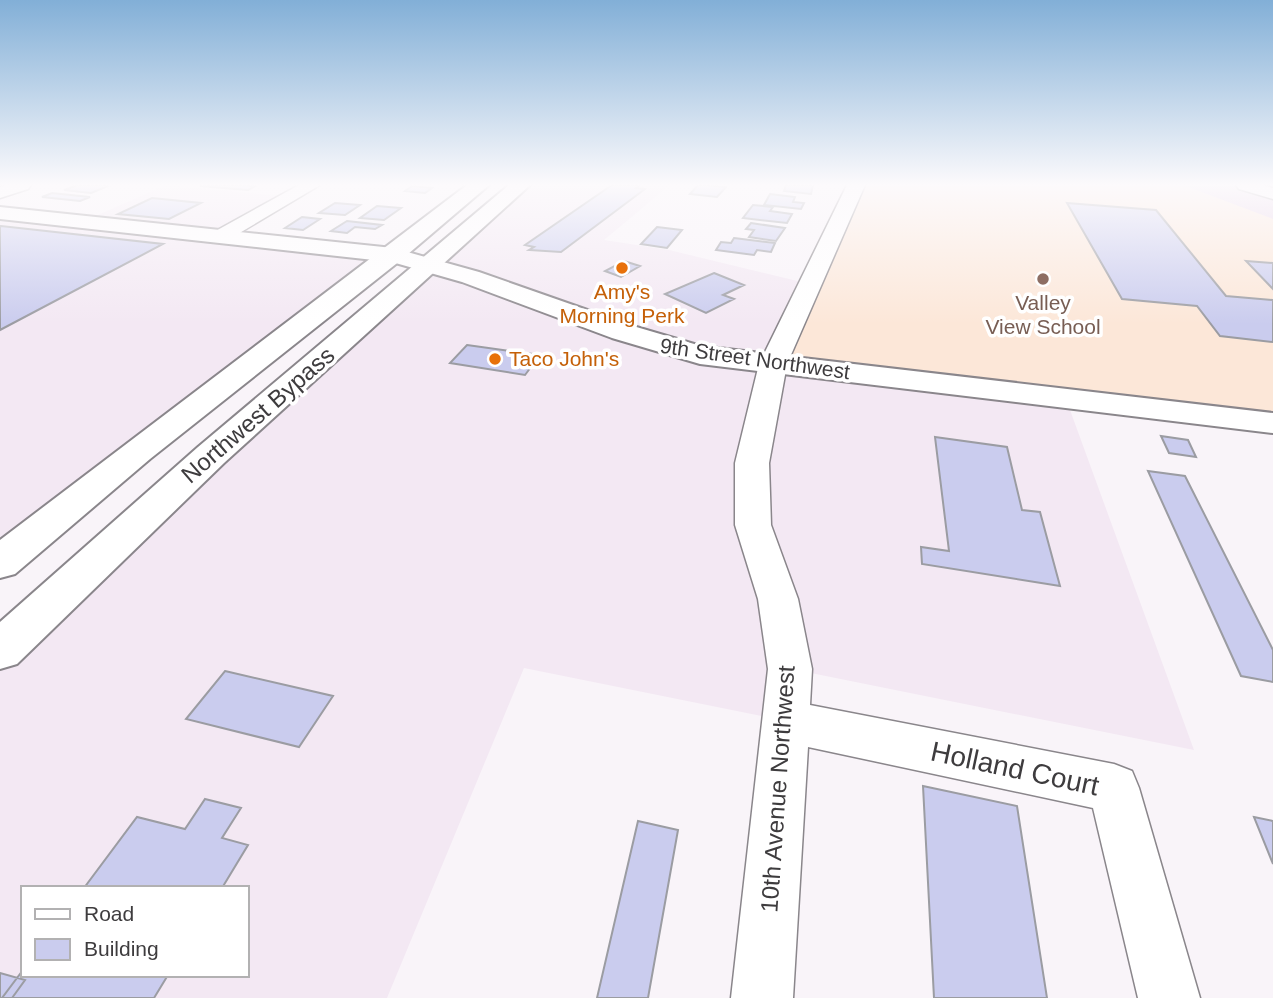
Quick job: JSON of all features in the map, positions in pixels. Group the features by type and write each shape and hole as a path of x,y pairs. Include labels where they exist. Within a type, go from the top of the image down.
{"main road":[{"name":"9th Street Northwest","path":"169,232 393,255 431,263 648,343 700,355 1273,423"},
{"name":"Northwest Bypass","path":"0,563 137,451 422,232"},
{"name":"Northwest Bypass","path":"0,650 211,455 467,232"}],"street":[{"path":"219,237 229,232"},
{"name":"10th Avenue Northwest","path":"762,998 790,669 778,599 753,526 752,463 773,364 834,232"},
{"name":"Holland Court","path":"786,721 1114,788 1169,998"}],"shaded area":[{"path":"0,232 228,232 220,236 393,255 0,563"},
{"path":"468,232 614,232 604,240 669,250 810,284 1066,399 1194,750 791,669 786,721 524,668 387,998 0,998 0,649"},
{"name":"Valley View School","path":"834,232 1273,232 1273,423 773,364"}],"building":[{"path":"0,232 51,232 163,244 0,330"},
{"path":"544,232 588,232 561,252 529,250 534,247 525,245"},
{"path":"653,232 681,232 667,248 641,244"},
{"path":"753,232 783,232 776,241 749,237"},
{"path":"1083,232 1174,232 1226,296 1273,300 1273,342 1220,336 1197,306 1122,299"},
{"path":"734,238 775,243 771,252 757,250 754,255 716,250 721,242 731,243"},
{"path":"624,261 640,266 621,277 605,271"},
{"path":"1246,261 1273,263 1273,289"},
{"path":"714,273 744,285 723,295 734,299 706,313 665,294"},
{"name":"Taco John's","path":"467,345 540,355 525,375 450,363"},
{"path":"1161,436 1188,440 1196,457 1169,453"},
{"path":"935,437 1007,447 1022,510 1040,512 1060,586 922,564 921,547 949,551"},
{"path":"1148,471 1185,476 1273,650 1273,682 1241,676"},
{"path":"225,671 333,696 299,747 186,719"},
{"path":"923,786 1017,806 1047,998 934,998"},
{"path":"205,799 241,808 222,838 248,845 223,886 85,886 137,817 185,829"},
{"path":"1254,817 1273,821 1273,864"},
{"path":"638,821 678,830 648,998 597,998"},
{"path":"0,973 25,980 12,998 0,998"},
{"path":"21,973 21,977 167,977 154,998 2,998"}],"place":[{"name":"Amy's Morning Perk","path":"622,268"},
{"name":"Valley View School","path":"1043,279"},
{"name":"Taco John's","path":"495,359"}]}
